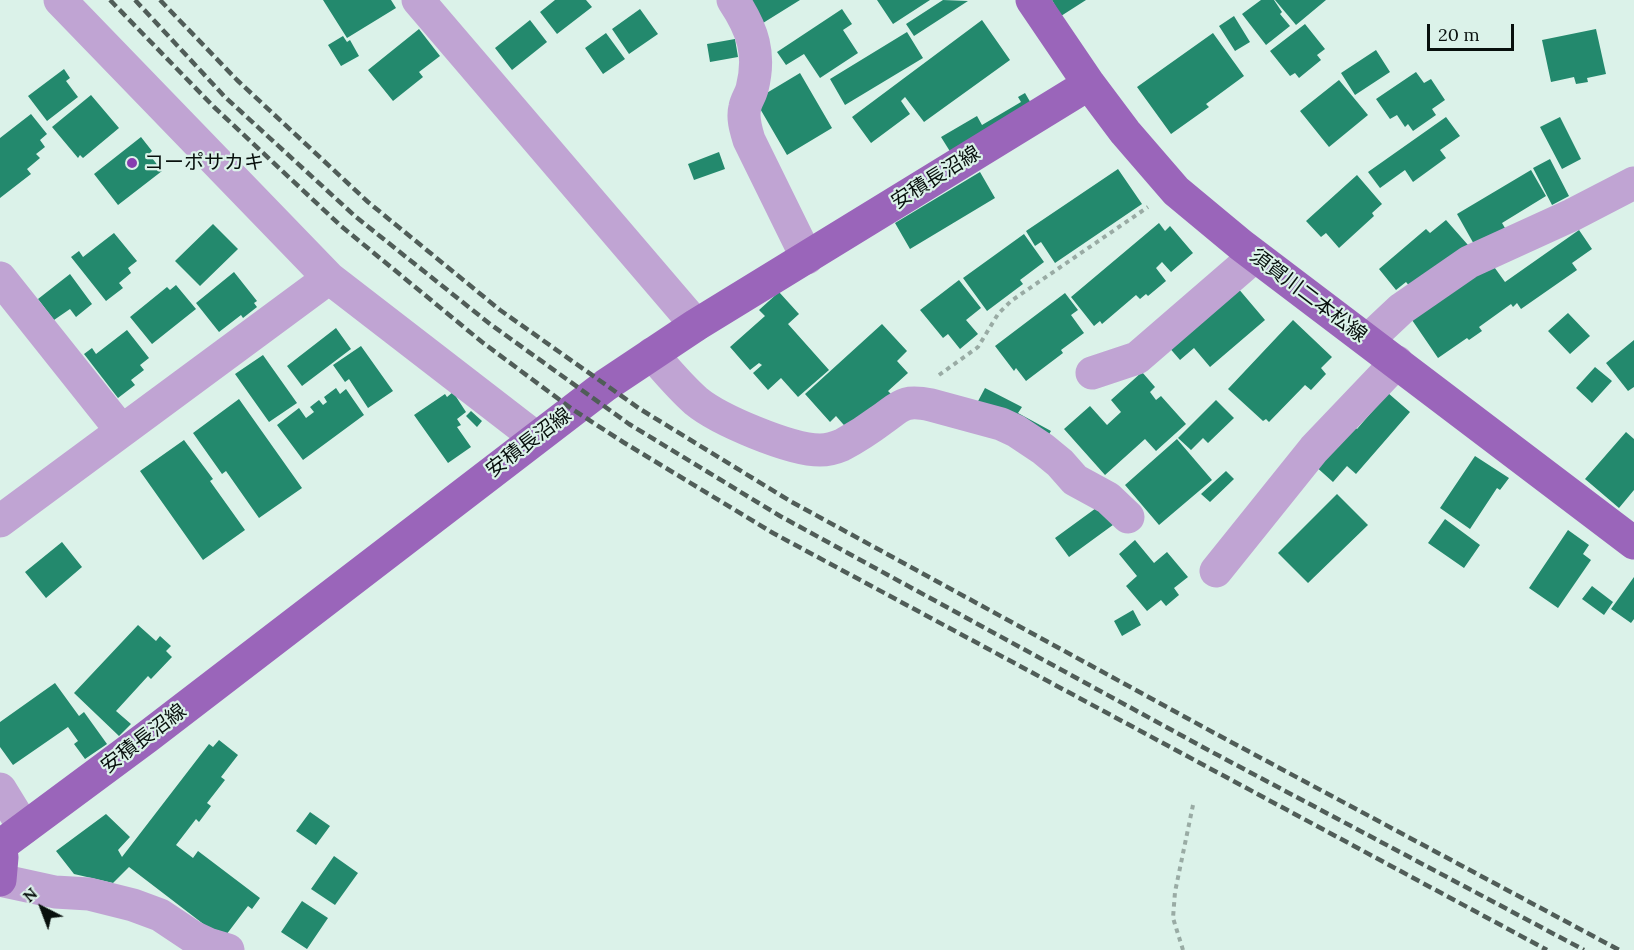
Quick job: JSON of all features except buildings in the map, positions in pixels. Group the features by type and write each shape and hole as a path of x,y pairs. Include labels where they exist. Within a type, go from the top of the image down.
{"main road":[{"name":"須賀川二本松線","path":"1032,0 1089,84 1125,132 1173,188 1255,256 1634,543"},
{"name":"安積長沼線","path":"12,837 156,730 535,437 606,385 696,325 1089,84"},
{"path":"0,851 3,857 0,880"}],"street":[{"path":"60,0 329,279 535,437"},
{"path":"418,0 696,325"},
{"path":"733,0 744,16 755,42 752,92 745,107 744,120 748,140 807,258"},
{"path":"1368,340 1401,309 1469,262 1572,215 1634,183"},
{"path":"1092,373 1137,358 1255,256"},
{"path":"0,278 121,430"},
{"path":"0,521 329,279"},
{"path":"652,354 679,385 715,413 788,444 811,449 821,450 843,444 882,420 897,407 908,404 931,405 1008,426 1034,442 1075,480 1108,498 1128,517"},
{"path":"1216,571 1314,448 1397,362"},
{"path":"0,789 12,837"},
{"path":"0,880 55,892 89,894 133,905 160,915 193,937 228,950"}],"path":[{"path":"908,404 912,394 920,387 978,347 998,314 1011,301 1123,226 1173,188"},
{"path":"1183,950 1173,918 1175,892 1192,805"}],"railway":[{"path":"110,0 214,107 341,226 482,342 572,409 773,533 1547,950"},
{"path":"135,0 225,97 356,217 490,324 629,424 780,516 1210,751 1584,950"},
{"path":"160,0 237,80 368,202 500,310 640,409 790,501 1218,735 1619,950"}],"place":[{"name":"コーポサカキ","path":"132,163"}]}
